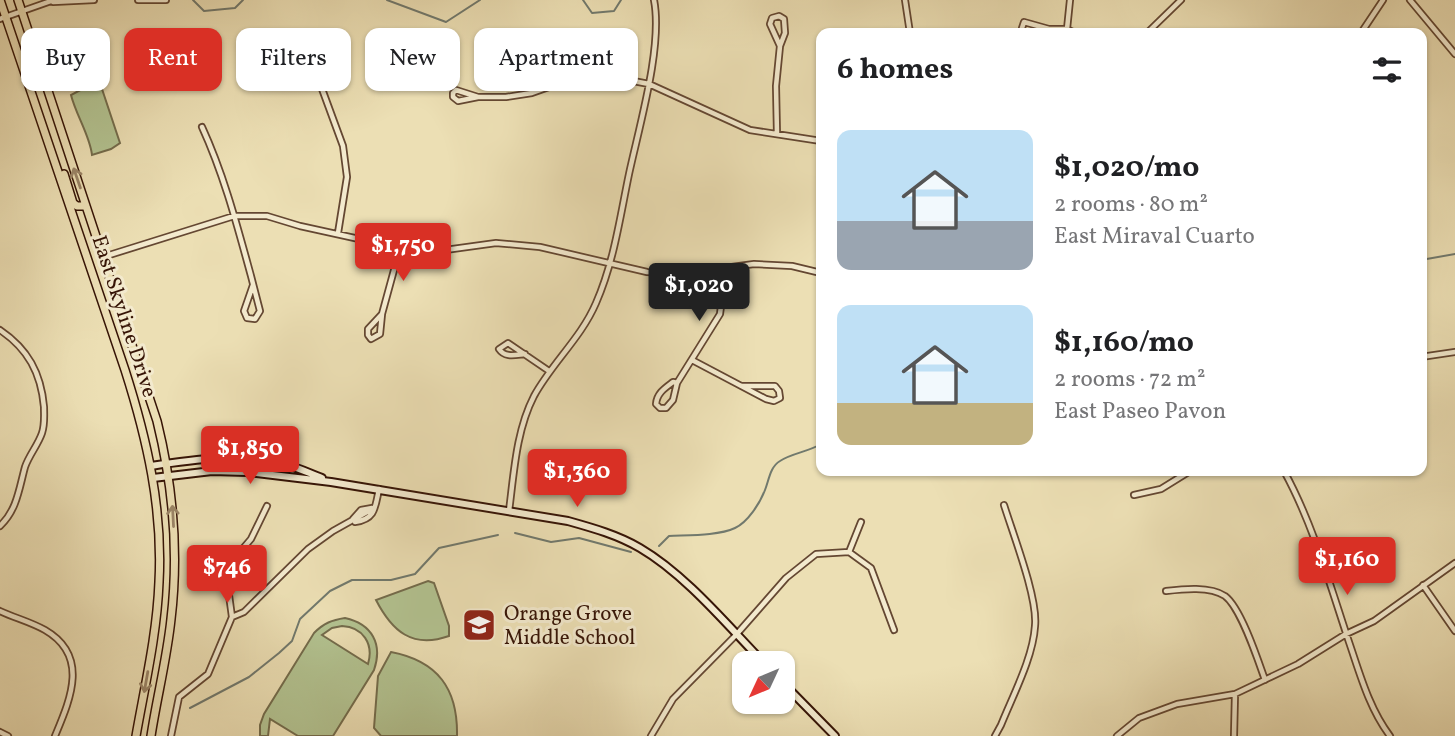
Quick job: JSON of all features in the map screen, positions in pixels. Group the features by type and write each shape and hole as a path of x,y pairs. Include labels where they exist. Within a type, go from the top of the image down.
{"main road":[{"name":"East Skyline Drive","path":"0,0 3,18 125,370 151,466 157,513 159,582 155,627 135,736"},
{"name":"East Skyline Drive","path":"18,0 157,421 167,463 174,534 173,593 171,621 151,736"},
{"path":"43,129 55,150 73,203 86,206"},
{"path":"151,466 213,458 250,459 286,465 331,482"},
{"path":"153,478 233,471 379,489 568,521 602,531 640,548 680,579 752,651"},
{"path":"795,695 835,736"}],"street":[{"path":"3,18 50,2 94,0"},
{"path":"138,0 166,0"},
{"path":"509,511 520,437 533,398 549,371 580,333 596,303 609,265 649,83 657,16 654,0"},
{"path":"905,0 909,28"},
{"path":"1067,28 1070,0"},
{"path":"1152,28 1181,0"},
{"path":"1364,28 1383,0"},
{"path":"1410,0 1455,54"},
{"path":"777,134 776,86 780,46 786,26 784,19 779,16 772,18 770,24 780,46"},
{"path":"1022,28 1024,22 1045,28"},
{"path":"478,97 458,90 453,93 453,97 458,101 478,97 506,97 602,75 649,83 750,130 816,140"},
{"path":"323,91 343,145 347,177 338,233"},
{"path":"202,127 217,159 234,216 253,285 260,311 255,319 247,318 244,311 253,285"},
{"path":"103,257 234,216 268,216 300,226 400,248 438,251 496,243 540,247 647,272 680,274 754,264 792,266 816,272"},
{"path":"382,314 368,329 371,339 380,334 382,314 400,248"},
{"path":"677,383 673,382 661,391 656,404 660,408 666,408 673,400 677,383 720,314 723,290 720,268"},
{"path":"0,330 16,341 33,362 42,387 45,420 41,435 28,457 13,512 0,526"},
{"path":"525,355 508,355 499,349 508,343 549,371"},
{"path":"1427,356 1455,352"},
{"path":"692,360 766,399 775,401 780,398 775,386 742,386"},
{"path":"1134,495 1161,489 1182,476"},
{"path":"1286,476 1315,543 1367,693 1381,724 1390,736"},
{"path":"232,617 244,612 308,549 351,522 368,519 379,489"},
{"path":"995,736 1002,725 1031,648 1035,625 1033,604 1004,505"},
{"path":"171,736 179,697 208,674 232,617 226,573 228,566 251,540 267,506"},
{"path":"351,522 361,510 374,508"},
{"path":"849,552 860,522"},
{"path":"651,736 673,699 737,635 786,578 816,554 849,552 872,568 894,630"},
{"path":"1117,736 1139,718 1177,704 1234,694 1298,664 1346,634 1374,621 1455,563"},
{"path":"1423,585 1455,631"},
{"path":"1166,591 1198,588 1225,596 1243,622 1265,680"},
{"path":"0,611 44,629 57,638 67,650 73,681 71,698 55,736"},
{"path":"1234,694 1234,736"},
{"path":"0,732 8,736"}],"green space":[{"path":"78,91 103,91 120,143 92,155 89,140 71,95"},
{"path":"428,581 434,583 449,626 449,636 424,640 414,638 396,628 376,600"},
{"path":"345,618 368,630 373,636 377,652 374,670 333,736 298,736 270,719 268,736 260,736 264,714 314,633 325,624","holes":["349,627 361,633 368,643 368,664 322,635 332,628"]},
{"path":"391,652 421,662 442,680 454,704 457,736 381,736 374,728 378,676"}],"waterway":[{"path":"193,0 204,11 235,8 243,0"},
{"path":"387,0 446,22 480,0"},
{"path":"583,0 592,13 614,11 621,0"},
{"path":"1427,259 1455,254"},
{"path":"659,546 669,536 728,531 740,525 757,506 777,464 785,458 816,446"},
{"path":"515,533 551,542 579,538 631,552"},
{"path":"190,708 249,677 279,653 292,641 300,619 330,591 352,580 391,580 415,574 439,548 498,535"}],"place":[{"name":"Orange Grove Middle School","path":"479,625"}]}
